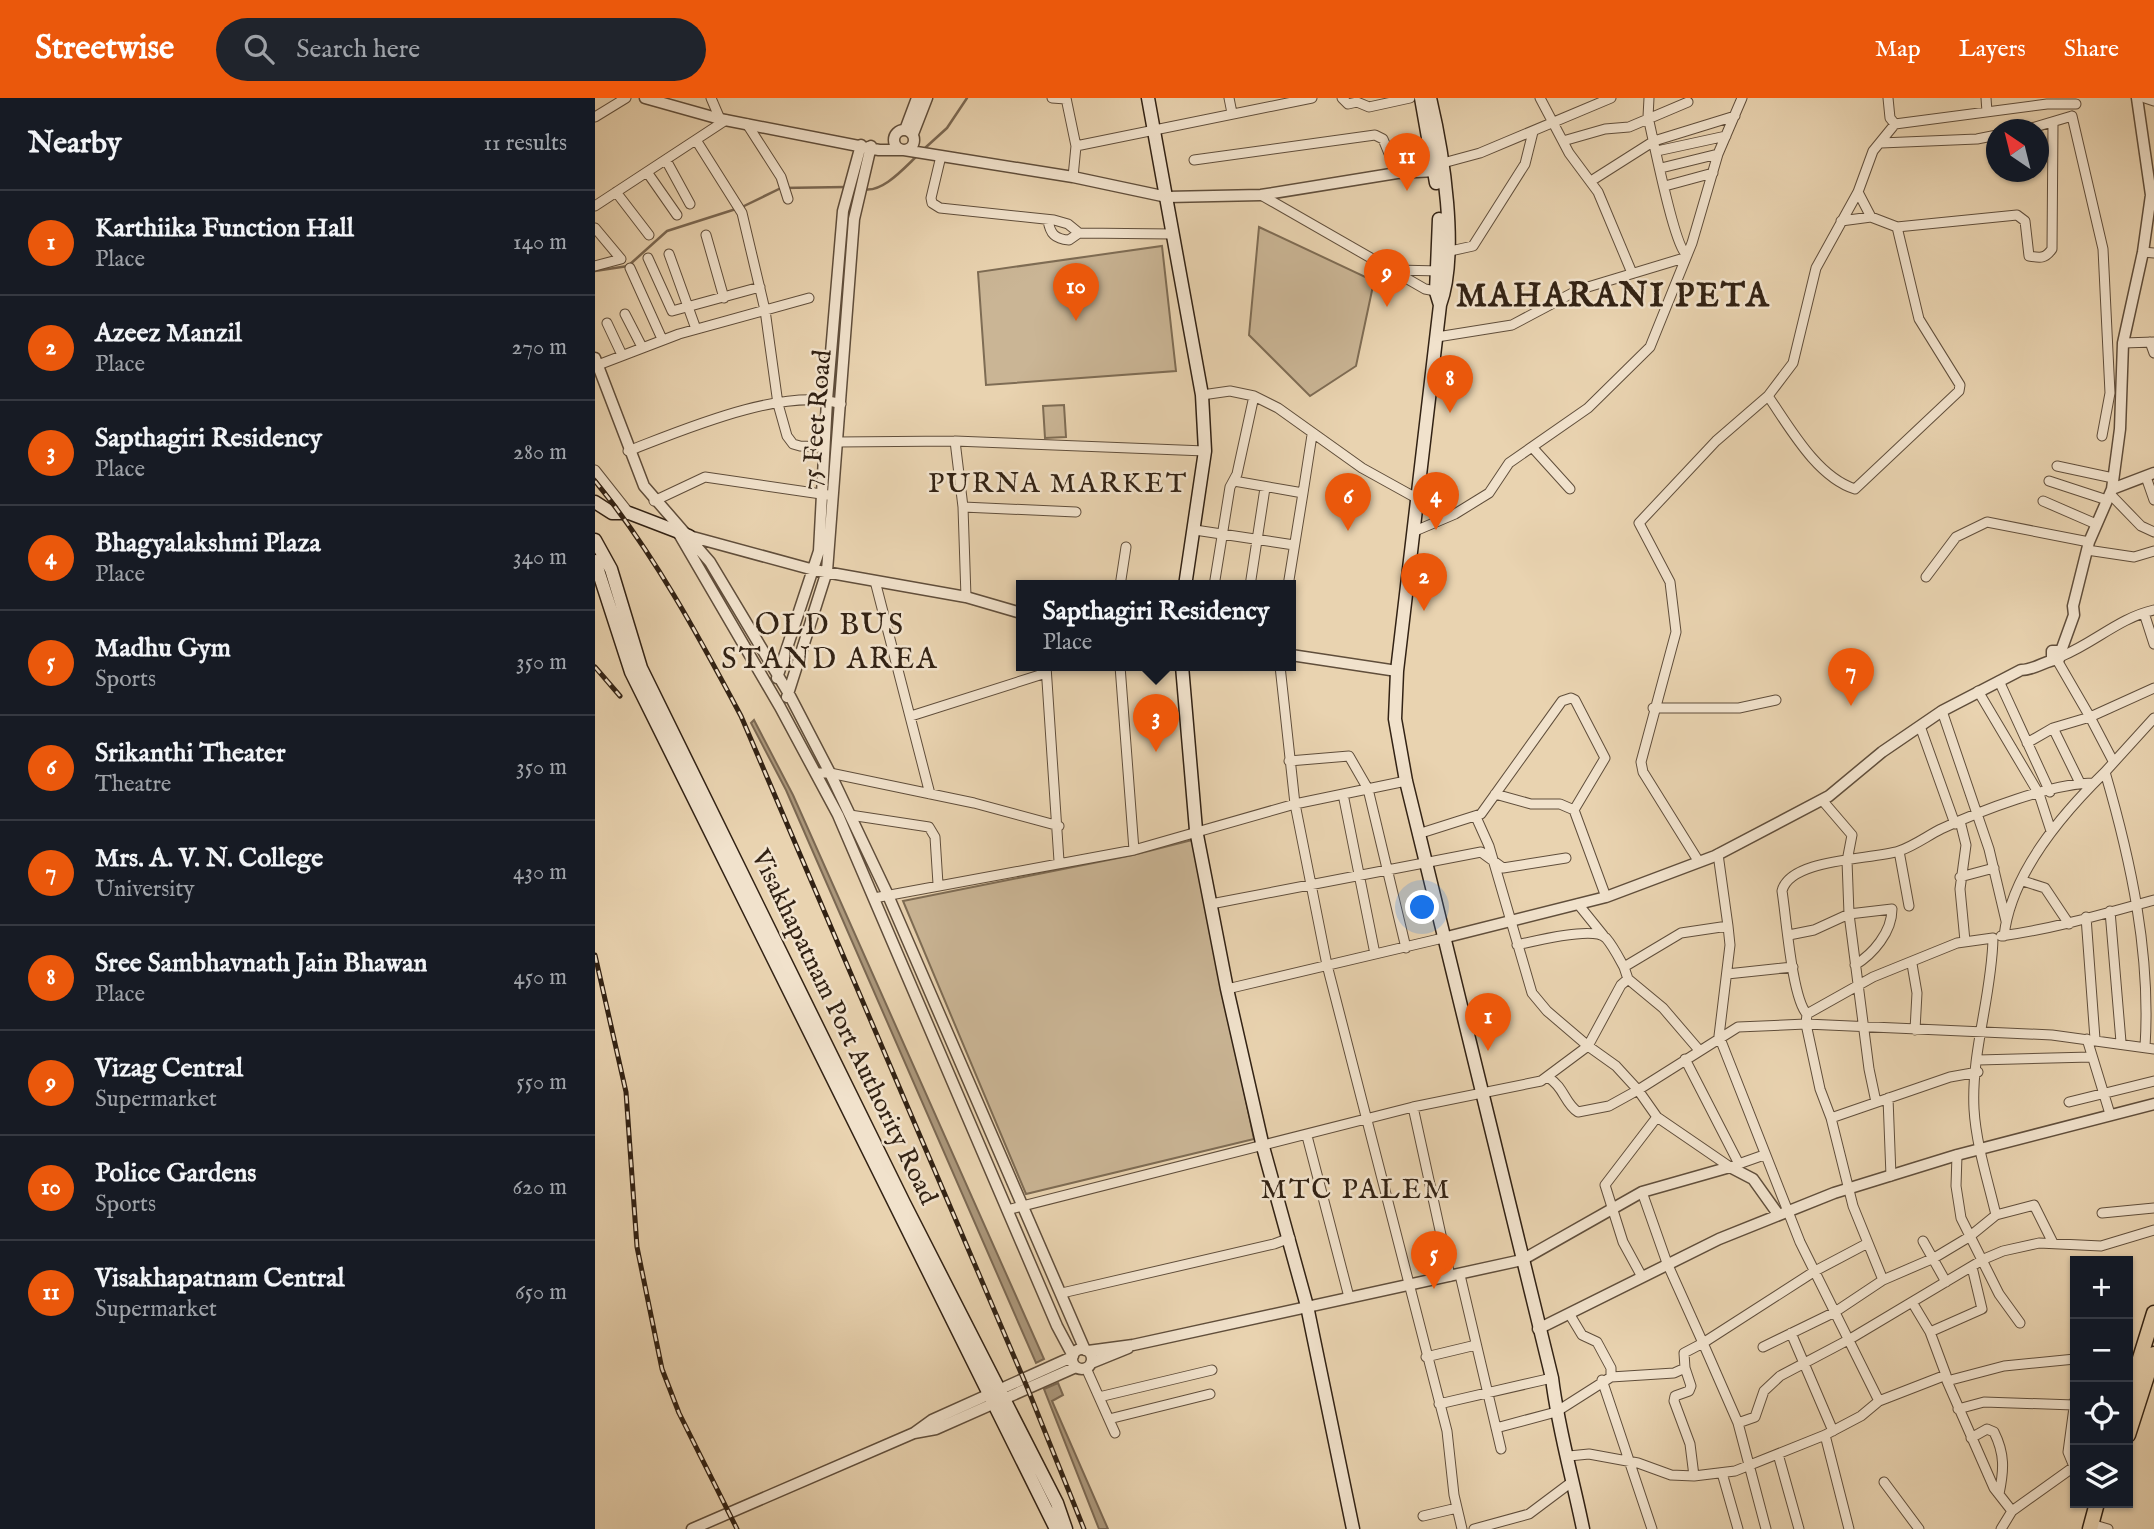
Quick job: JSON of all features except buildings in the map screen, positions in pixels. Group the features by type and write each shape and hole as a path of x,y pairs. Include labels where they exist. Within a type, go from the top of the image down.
{"main road":[{"path":"1148,98 1202,396 1205,451 1186,580"},
{"path":"1421,98 1439,167 1440,305 1397,671 1395,719 1418,834 1552,1378 1556,1412 1569,1456 1583,1529"},
{"path":"1430,98 1446,251 1441,271"},
{"path":"595,502 612,513 629,513 680,530"},
{"name":"Visakhapatnam Port Authority Road","path":"595,540 611,569 641,668 997,1396 1056,1529"},
{"name":"Visakhapatnam Port Authority Road","path":"595,561 618,640 636,683 997,1396 1057,1503 1066,1529"},
{"path":"1182,671 1196,830 1210,904 1263,1147 1307,1307 1353,1529"},
{"path":"2133,1382 2151,1334 2154,1313"},
{"path":"2133,1405 2141,1356"},
{"path":"2091,1526 2096,1508"}],"street":[{"path":"595,117 625,98"},
{"path":"645,98 723,119 879,150 902,150 1073,177 1167,197 1262,195 1439,167 1533,132 1550,122 1609,98"},
{"path":"711,98 723,119"},
{"path":"902,150 912,147 907,134 917,98"},
{"path":"902,150 894,143 907,134 926,98"},
{"path":"1052,98 1066,99 1076,146 1073,177"},
{"path":"1229,98 1232,113"},
{"path":"1076,146 1312,98"},
{"path":"1342,98 1348,104 1358,100 1369,107 1410,98"},
{"path":"1540,98 1550,122 1591,181 1632,273"},
{"path":"1649,98 1649,117 1655,146 1679,247 1685,256"},
{"path":"1415,531 1463,510 1489,493 1509,463 1588,408 1650,347 1659,331 1718,154 1742,98"},
{"path":"1888,98 1891,120 1895,124"},
{"path":"1986,98 1987,112"},
{"path":"2056,654 2074,615 2073,606 2087,546 2110,490 2120,429 2123,342 2149,252 2153,195 2137,98"},
{"path":"2145,98 2154,101"},
{"path":"1699,862 1643,772 1641,752 1677,632 1670,582 1639,523 1716,441 1769,396 1793,363 1816,268 1858,192 1873,151 1895,124 2077,101 2072,116 2103,249 2110,393 2102,436"},
{"path":"1563,141 1605,129 1629,127 1689,102"},
{"path":"1591,181 1655,146 1735,116"},
{"path":"2049,125 2072,116"},
{"path":"595,206 696,140 723,119"},
{"path":"747,124 786,191"},
{"path":"1841,221 1871,217 1897,227 2017,215 2025,221 2029,256 2048,256 2052,249 2053,124"},
{"path":"1446,251 1473,246 1525,163 1533,132"},
{"path":"866,146 907,134"},
{"path":"907,134 940,156"},
{"path":"1195,160 1375,135 1383,139 1397,173"},
{"path":"1655,146 1726,136"},
{"path":"1881,143 1986,137"},
{"path":"696,140 740,207 765,310 778,404 793,444 824,447"},
{"name":"75 Feet Road","path":"780,707 789,694 827,571 824,447 827,400 854,188 866,146"},
{"path":"1661,168 1718,154"},
{"path":"940,156 931,198 936,206 1048,220 1068,224 1079,233"},
{"path":"666,160 690,204"},
{"path":"647,172 677,215"},
{"path":"1665,186 1713,173"},
{"name":"75 Feet Road","path":"770,690 779,676 819,551 841,404 854,188"},
{"path":"616,192 649,235"},
{"path":"1858,192 1871,217"},
{"path":"1262,195 1390,270 1440,292"},
{"path":"1048,220 1050,231 1055,237 1069,240 1079,233 1173,234"},
{"path":"1769,396 1795,436 1825,469 1855,489 1959,391 1958,381 1919,319 1897,227"},
{"path":"595,228 621,259 595,266"},
{"path":"706,235 724,298"},
{"path":"669,254 696,329"},
{"path":"1437,337 1512,325 1578,290 1685,256"},
{"path":"648,258 670,309 674,312 760,288"},
{"path":"631,268 662,339"},
{"path":"1390,270 1441,271"},
{"path":"809,298 662,339 596,362 628,452 644,486 710,562 779,676 830,773 887,893 1062,1293 1082,1359"},
{"path":"625,314 642,347"},
{"path":"607,323 622,355"},
{"path":"2123,342 2152,342 2154,353"},
{"path":"1202,396 1230,391 1254,396 1278,408 1312,435 1418,499"},
{"path":"1216,580 1230,488 1234,481 1254,396"},
{"path":"628,452 714,418 778,404 827,400 841,404"},
{"path":"1290,580 1312,435"},
{"path":"837,442 955,442 1205,451"},
{"path":"955,442 963,507 966,597"},
{"path":"1532,447 1570,489"},
{"path":"2057,466 2110,490 2141,526 2154,532"},
{"path":"595,470 629,513"},
{"path":"2049,481 2110,490 2150,475 2154,500"},
{"path":"655,501 705,477 827,495"},
{"path":"1234,481 1303,493"},
{"path":"1251,580 1265,488"},
{"path":"2043,501 2096,524"},
{"path":"963,507 1076,512"},
{"path":"1926,577 1956,537 1987,522 2134,557 2154,551"},
{"path":"680,530 814,570 966,597 1016,612"},
{"path":"680,530 816,773 874,898 1007,1210 1082,1359 1115,1433"},
{"path":"1195,530 1294,545"},
{"path":"1121,580 1126,547"},
{"path":"875,581 930,794"},
{"path":"1227,989 1406,948 1606,897 1699,862 1822,800 1920,726 1977,691 2021,670 2030,670 2056,654 2083,647 2118,623 2154,610"},
{"path":"2144,612 2154,644"},
{"path":"2056,654 2113,761"},
{"path":"1296,656 1397,671"},
{"path":"911,716 1040,671"},
{"path":"1046,671 1059,826 1059,861"},
{"path":"1120,671 1134,850"},
{"path":"1280,671 1295,804 1327,965 1447,1431 1462,1529"},
{"path":"1999,681 2050,792"},
{"path":"2027,743 2053,728 2090,717 2154,688"},
{"path":"1977,691 2039,794 2051,831"},
{"path":"1418,834 1476,817 1562,701 1571,698 1575,699 1605,758 1574,810"},
{"path":"1653,708 1739,708 1776,699"},
{"path":"1942,711 1994,868 2006,920"},
{"path":"2004,936 2006,920 2023,881 2051,831 2154,718"},
{"path":"1920,726 1966,845 1960,877 1965,941"},
{"path":"2053,728 2080,783"},
{"path":"1289,761 1349,756 1368,789 1406,948"},
{"path":"2105,772 2129,862 2137,905 2150,992 2150,1048"},
{"path":"816,773 830,773 930,794 1059,826"},
{"path":"874,898 887,893 1059,861 1134,850 1196,830 1295,804 1406,781"},
{"path":"1883,1280 1849,1187 1831,1118 1820,1089 1793,967 1782,891 1784,883 1812,865 1847,862 1899,851 1977,814 2080,783 2094,783"},
{"path":"1343,794 1375,954"},
{"path":"1495,794 1531,804 1560,804 1574,810 1606,897"},
{"path":"1822,800 1852,835 1847,862 1849,914 1863,1027 1876,1102"},
{"path":"850,815 929,827 935,837 938,884"},
{"path":"1476,817 1536,999 1588,1046 1616,1066 1638,1090 1657,1117 1735,1165 1753,1179 1782,1212"},
{"path":"1899,851 1909,906"},
{"path":"1210,904 1481,852 1503,868 1566,858"},
{"path":"1719,853 1728,926 1727,974 1719,1036 1764,1155 1782,1212 1850,1339 1879,1401"},
{"path":"1960,877 1994,868"},
{"path":"2023,881 2045,888 2069,924"},
{"path":"1806,1019 1859,984 1965,941 2024,935 2154,901"},
{"path":"1578,904 1603,935 1624,967 1628,979 1663,1008 1699,1050"},
{"path":"1789,935 1814,930 1849,914 1892,909 1890,920 1874,952 1855,965"},
{"path":"2110,911 2120,1042"},
{"path":"2086,917 2091,1057 2110,1114"},
{"path":"1624,967 1681,933 1728,926"},
{"path":"1517,945 1554,937 1603,935"},
{"path":"1993,938 1993,958 1980,1032 1974,1108 1996,1215"},
{"path":"1912,964 1917,993 1915,1030"},
{"path":"1727,974 1793,967"},
{"path":"1007,1210 1413,1107 1549,1077 1588,1046 1621,985 1628,979"},
{"path":"1549,1077 1562,1087 1571,1107 1578,1112 1609,1106 1719,1036 1738,1027 1806,1019 1863,1027 2091,1039 2150,1048"},
{"path":"2150,1048 2154,1037"},
{"path":"1977,1060 2091,1057"},
{"path":"1685,1059 1735,1165"},
{"path":"1831,1118 1950,1077 1977,1072"},
{"path":"2069,1102 2154,1081"},
{"path":"1888,1098 1891,1176"},
{"path":"1538,1329 1570,1315 1641,1275 1782,1212 1849,1187 1957,1155 2154,1104"},
{"path":"1413,1107 1501,1449"},
{"path":"1641,1275 1627,1252 1605,1185 1657,1117"},
{"path":"1307,1136 1349,1297"},
{"path":"692,1529 914,1433 936,1429 997,1396 1082,1359 1133,1345 1522,1260 1642,1192 1764,1155"},
{"path":"1957,1155 1958,1198 1969,1237 1983,1259 1999,1294 2020,1323"},
{"path":"1642,1192 1667,1264 1738,1423 1766,1529"},
{"path":"1763,1347 1835,1312 1883,1280 1934,1258 1969,1237 1996,1215 2034,1205 2053,1243"},
{"path":"2102,1213 2154,1208"},
{"path":"1738,1423 1755,1417 1767,1386 1983,1259 2003,1251 2053,1243 2093,1248 2154,1230"},
{"path":"1062,1293 1290,1238"},
{"path":"1923,1241 1946,1282"},
{"path":"1694,1476 1690,1444 1674,1401 1675,1396 1689,1391 1691,1386 1685,1368 1684,1353 1815,1271 1868,1243"},
{"path":"1930,1332 1982,1309 1972,1267"},
{"path":"1912,1302 1930,1332 1971,1438 1999,1494 2012,1511"},
{"path":"1570,1315 1582,1335 1597,1342 1611,1368 1606,1379 1627,1461 1652,1529"},
{"path":"1791,1333 1805,1363 1829,1433 1849,1529"},
{"path":"1426,1357 1476,1345"},
{"path":"1569,1456 1589,1454 1627,1461 1671,1475 1722,1473 1749,1466 1829,1433 1861,1416 1879,1401 1947,1378 2004,1366 2070,1359"},
{"path":"1496,1428 1556,1412 1606,1379 1674,1373 1685,1368"},
{"path":"1099,1396 1212,1370"},
{"path":"1439,1404 1552,1378"},
{"path":"1109,1419 1210,1394"},
{"path":"1958,1409 1985,1402 2070,1402"},
{"path":"1971,1438 1991,1429 1997,1440 2004,1471 1999,1494"},
{"path":"2070,1435 2070,1456"},
{"path":"1778,1454 1799,1529"},
{"path":"2001,1529 2012,1511 2070,1470"},
{"path":"1722,1473 1738,1529"},
{"path":"1474,1529 1529,1514 1573,1481"},
{"path":"1884,1482 1919,1529"},
{"path":"1423,1516 1457,1508"},
{"path":"2091,1526 2108,1529"}],"shaded area":[{"path":"1259,227 1374,281 1356,366 1310,396 1249,335"},
{"path":"1162,246 1176,371 986,385 978,272"},
{"path":"1064,405 1066,437 1045,438 1043,406"},
{"path":"754,720 793,795 1044,1359 1036,1363 786,790 751,723"},
{"path":"1192,840 1254,1139 1026,1194 903,901 1133,855"},
{"path":"1058,1383 1063,1395 1052,1401 1108,1529 1099,1529 1044,1389"}],"waterway":[{"path":"925,148 947,128 967,98"},
{"path":"863,189 885,184 918,155"},
{"path":"742,207 781,188 846,187"},
{"path":"595,271 628,266 667,231 736,209"}],"railway":[{"path":"595,481 655,565 741,716 1027,1387 1084,1529"},
{"path":"595,667 620,696"},
{"path":"595,955 626,1092 637,1247 662,1369 679,1413 737,1529"}],"place":[{"name":"Visakhapatnam Central","path":"1407,191"},
{"name":"Vizag Central","path":"1387,307"},
{"name":"Police Gardens","path":"1076,321"},
{"name":"Sree Sambhavnath Jain Bhawan","path":"1450,413"},
{"name":"Bhagyalakshmi Plaza","path":"1436,530"},
{"name":"Srikanthi Theater","path":"1348,531"},
{"name":"Azeez Manzil","path":"1424,611"},
{"name":"Mrs. A. V. N. College","path":"1851,706"},
{"name":"Sapthagiri Residency","path":"1156,752"},
{"name":"Karthiika Function Hall","path":"1488,1051"},
{"name":"Madhu Gym","path":"1434,1289"}],"district":[{"name":"MAHARANI PETA","path":"1613,297"},
{"name":"PURNA MARKET","path":"1058,484"},
{"name":"OLD BUS STAND AREA","path":"830,643"},
{"name":"MTC PALEM","path":"1356,1190"}]}
